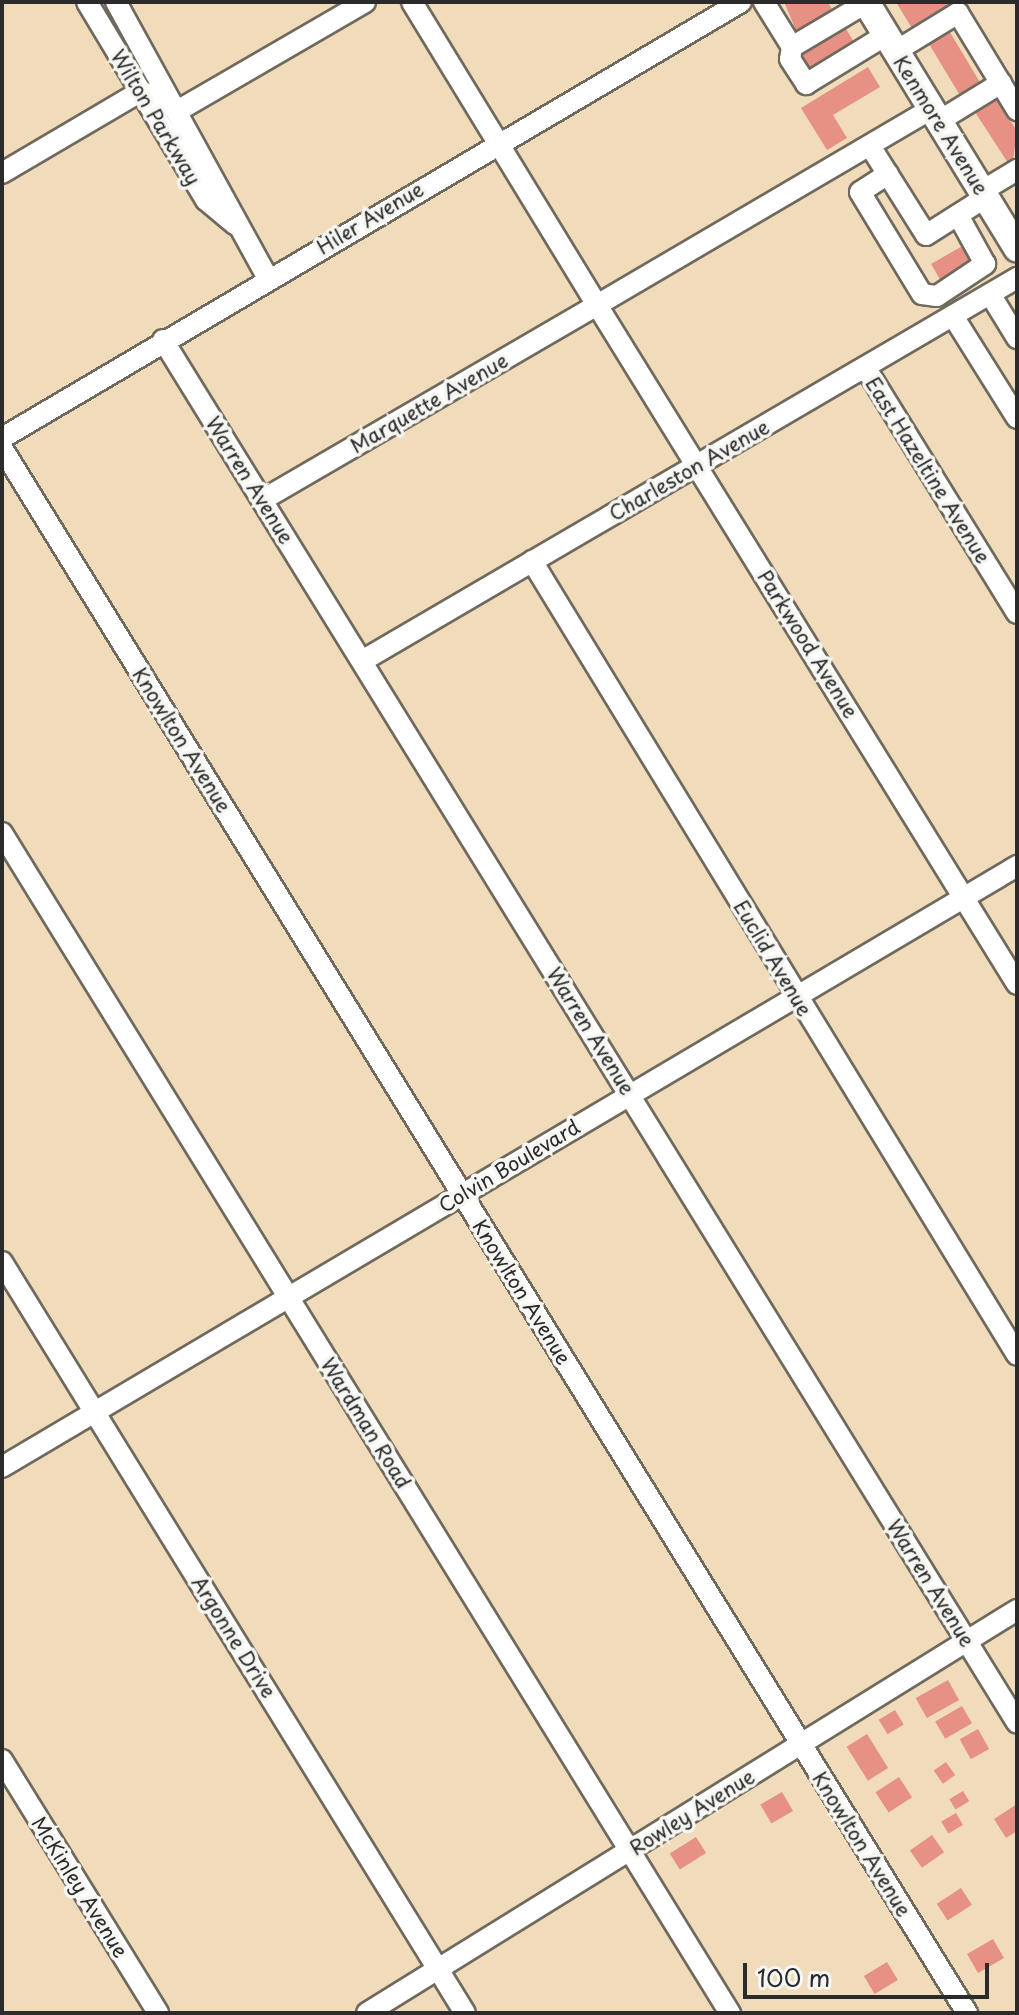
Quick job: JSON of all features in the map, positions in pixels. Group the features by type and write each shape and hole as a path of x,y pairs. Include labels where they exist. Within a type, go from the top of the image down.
{"main road":[{"name":"Kenmore Avenue","path":"866,2 1017,248"}],"street":[{"name":"Wilton Parkway","path":"87,2 206,200 235,224"},
{"name":"Wilton Parkway","path":"116,2 179,110 235,224 268,279"},
{"path":"2,173 141,91 179,110 365,2"},
{"name":"Parkwood Avenue","path":"412,2 1017,984"},
{"name":"Hiler Avenue","path":"2,438 163,340 741,2"},
{"path":"764,2 792,47 790,59 806,84 958,13 1017,110"},
{"path":"792,47 866,2"},
{"name":"Marquette Avenue","path":"262,500 870,146 1001,83"},
{"path":"870,146 926,235 1017,170"},
{"path":"888,174 860,192 922,294 937,296 985,264 958,215"},
{"name":"Charleston Avenue","path":"362,661 1017,278"},
{"path":"990,294 1017,338"},
{"path":"953,316 1017,418"},
{"name":"Warren Avenue","path":"163,340 1017,1723"},
{"name":"East Hazeltine Avenue","path":"865,367 1017,613"},
{"name":"Knowlton Avenue","path":"2,448 967,2013"},
{"name":"Euclid Avenue","path":"532,561 1017,1355"},
{"name":"Wardman Road","path":"2,833 730,2013"},
{"name":"Colvin Boulevard","path":"2,1467 1017,866"},
{"name":"Argonne Drive","path":"2,1262 465,2013"},
{"name":"Rowley Avenue","path":"367,2013 1017,1610"},
{"name":"McKinley Avenue","path":"2,1760 158,2013"}],"building":[{"path":"784,2 828,2 834,13 798,35"},
{"path":"896,2 970,2 916,35"},
{"path":"945,24 985,90 964,102 924,36"},
{"path":"845,27 856,45 804,76 793,58"},
{"path":"868,67 880,87 833,115 847,138 827,150 801,108"},
{"path":"992,92 1017,131 1012,169 971,106"},
{"path":"964,245 976,266 943,285 931,264"},
{"path":"948,1680 959,1700 927,1718 916,1698"},
{"path":"962,1706 972,1723 945,1739 935,1722"},
{"path":"895,1710 904,1725 887,1734 879,1720"},
{"path":"978,1729 989,1749 971,1759 960,1739"},
{"path":"867,1734 888,1768 868,1781 847,1747"},
{"path":"946,1762 955,1775 943,1784 934,1771"},
{"path":"899,1777 912,1797 889,1812 876,1792"},
{"path":"963,1791 969,1801 955,1810 949,1799"},
{"path":"782,1792 793,1811 771,1824 760,1804"},
{"path":"1017,1804 1017,1831 1006,1838 994,1819"},
{"path":"956,1813 963,1825 948,1834 941,1822"},
{"path":"932,1835 944,1852 922,1868 910,1850"},
{"path":"696,1837 706,1853 680,1870 670,1853"},
{"path":"961,1888 972,1905 948,1921 937,1904"},
{"path":"993,1939 1004,1958 978,1973 967,1954"},
{"path":"887,1962 898,1980 875,1994 864,1976"}]}
